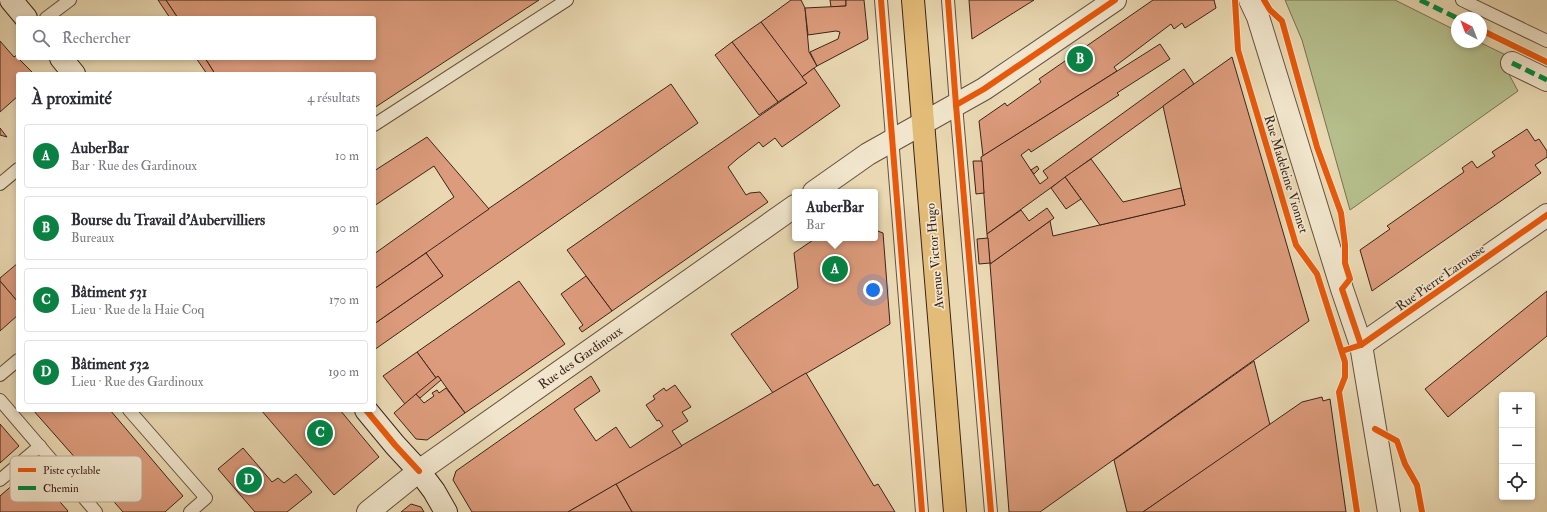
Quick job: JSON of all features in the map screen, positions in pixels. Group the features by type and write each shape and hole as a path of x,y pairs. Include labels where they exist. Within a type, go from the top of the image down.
{"main road":[{"name":"Avenue Victor Hugo","path":"913,0 955,512"}],"street":[{"path":"10,0 24,16"},
{"path":"818,189 868,154 984,89 1115,0"},
{"name":"Rue Madeleine Vionnet","path":"1250,0 1258,17 1342,289 1361,345 1389,512"},
{"path":"63,60 72,72"},
{"path":"1512,63 1547,80"},
{"name":"Rue des Gardinoux","path":"368,512 419,471 792,208"},
{"name":"Rue Pierre Larousse","path":"1361,345 1547,215"},
{"path":"368,412 419,471 434,491 446,512"}],"lane":[{"path":"49,16 70,0"},
{"path":"376,124 567,0"},
{"path":"881,0 888,68 892,141 922,512"},
{"path":"948,0 991,512"},
{"path":"1462,0 1547,41"},
{"path":"0,184 16,171"},
{"path":"0,375 16,362"},
{"path":"0,400 48,456"},
{"path":"131,412 206,498 190,512"},
{"path":"28,456 40,446"},
{"path":"0,480 10,472"},
{"path":"85,502 91,510"}],"green space":[{"path":"1285,0 1395,0 1451,28 1451,48 1487,48 1487,46 1510,57 1505,67 1518,91 1350,210 1302,40"}],"building":[{"path":"158,0 166,0 177,16 169,16"},
{"path":"166,0 539,0 376,107 376,72 214,72 206,60 376,60 376,16 177,16"},
{"path":"791,0 801,0 805,8 809,52 817,66 802,77 761,22"},
{"path":"830,0 846,0 846,6 831,7"},
{"path":"846,0 864,0 868,39 817,66 810,52 838,39 840,32 836,31 808,35 805,8 846,6"},
{"path":"969,0 1034,0 972,39"},
{"path":"1153,0 1214,0 1216,8 1185,28 1182,23 1174,29 1171,24 1114,67 1117,71 983,156 979,121 1005,103 1007,106 1041,82 1039,79"},
{"path":"761,22 807,83 778,102 732,42"},
{"path":"0,41 14,57 16,56 16,60 20,60 32,72 16,72 16,98 0,112"},
{"path":"732,42 778,102 759,115 715,55"},
{"path":"1160,44 1170,59 1117,93 1119,95 1031,152 1029,149 1021,155 1040,184 1048,178 1043,171 1184,69 1194,84 987,234 981,157"},
{"path":"1232,57 1309,321 1040,512 1009,512 990,264 1050,221 1053,236 1185,205 1163,106"},
{"path":"197,60 206,60 214,72 206,72"},
{"path":"814,68 840,106 782,147 775,138 763,147 759,142 728,167 746,195 760,192 768,202 612,311 567,250 807,83 802,77"},
{"path":"671,84 698,123 376,349 376,323 443,276 425,252"},
{"path":"0,128 7,137 0,135"},
{"path":"1527,129 1535,141 1539,139 1547,151 1547,157 1535,165 1541,173 1372,291 1360,250 1390,229 1387,226 1464,172 1462,168 1472,161 1477,168 1495,156 1492,152"},
{"path":"427,137 489,209 376,288 376,253 454,197 434,166 376,205 376,170"},
{"path":"1091,159 1123,202 1181,188 1185,205 1100,225 1065,177"},
{"path":"973,161 982,161 984,193 976,194"},
{"path":"1037,166 1039,169 1034,174 1031,170"},
{"path":"1065,177 1081,199 1066,209 1051,188"},
{"path":"1047,208 1054,218 990,264 987,234 1021,210 1029,221"},
{"path":"878,231 883,233 890,324 773,393 731,334 798,288 794,253 812,241 878,241"},
{"path":"988,238 990,263 979,264 977,239"},
{"path":"426,253 443,276 376,323 376,288"},
{"path":"16,265 16,300 0,281 0,278"},
{"path":"586,276 612,311 582,332 579,328 583,325 561,294"},
{"path":"0,281 16,300 16,317 0,331"},
{"path":"519,281 565,344 465,413 438,376 436,378 417,352"},
{"path":"1547,291 1547,336 1448,417 1425,389"},
{"path":"417,352 436,378 405,404 383,376"},
{"path":"1254,361 1270,425 1143,512 1127,512 1114,460"},
{"path":"806,373 874,486 878,484 895,512 632,512 616,484"},
{"path":"438,376 441,380 420,398 416,394"},
{"path":"591,376 600,391 574,409 596,441 616,427 630,448 663,426 659,420 657,421 646,405 655,399 653,396 664,388 666,391 675,385 691,407 682,412 688,421 672,431 682,446 568,512 472,512 453,480 456,471"},
{"path":"446,388 465,413 427,440 416,439 394,413 416,394 424,403 434,396 432,393 437,390 439,393"},
{"path":"1322,397 1323,401 1330,399 1346,512 1143,512 1302,402"},
{"path":"35,412 112,412 183,496 165,512 123,512 114,502 142,502 142,456 74,456"},
{"path":"263,412 342,412 379,457 334,495"},
{"path":"0,424 19,446 0,463"},
{"path":"243,448 272,482 278,478 284,483 296,474 312,492 287,512 255,512 218,469"},
{"path":"616,484 632,512 568,512"},
{"path":"10,487 10,502 60,502 68,511 0,512 0,496"},
{"path":"411,504 421,507 424,512 401,512"}],"marked path":[{"path":"1420,0 1451,15"},
{"path":"1512,63 1547,80"}],"cycle path":[{"path":"881,0 922,512"},
{"path":"948,0 991,512"},
{"path":"956,105 984,89 1115,0"},
{"path":"1235,0 1238,50 1296,245 1317,274 1345,362 1345,377 1339,392 1357,512"},
{"path":"1264,0 1270,10 1282,21 1317,147 1341,213 1345,245 1345,263 1350,279 1342,289 1361,345"},
{"path":"1487,33 1547,62"},
{"path":"1342,351 1361,345 1547,215"},
{"path":"368,412 419,471"},
{"path":"1375,429 1397,441 1405,464 1417,485 1422,512"}],"place":[{"name":"Bourse du Travail d'Aubervilliers","path":"1080,59"},
{"name":"AuberBar","path":"835,269"},
{"name":"Bâtiment 531","path":"320,433"},
{"name":"Bâtiment 532","path":"249,480"}]}
